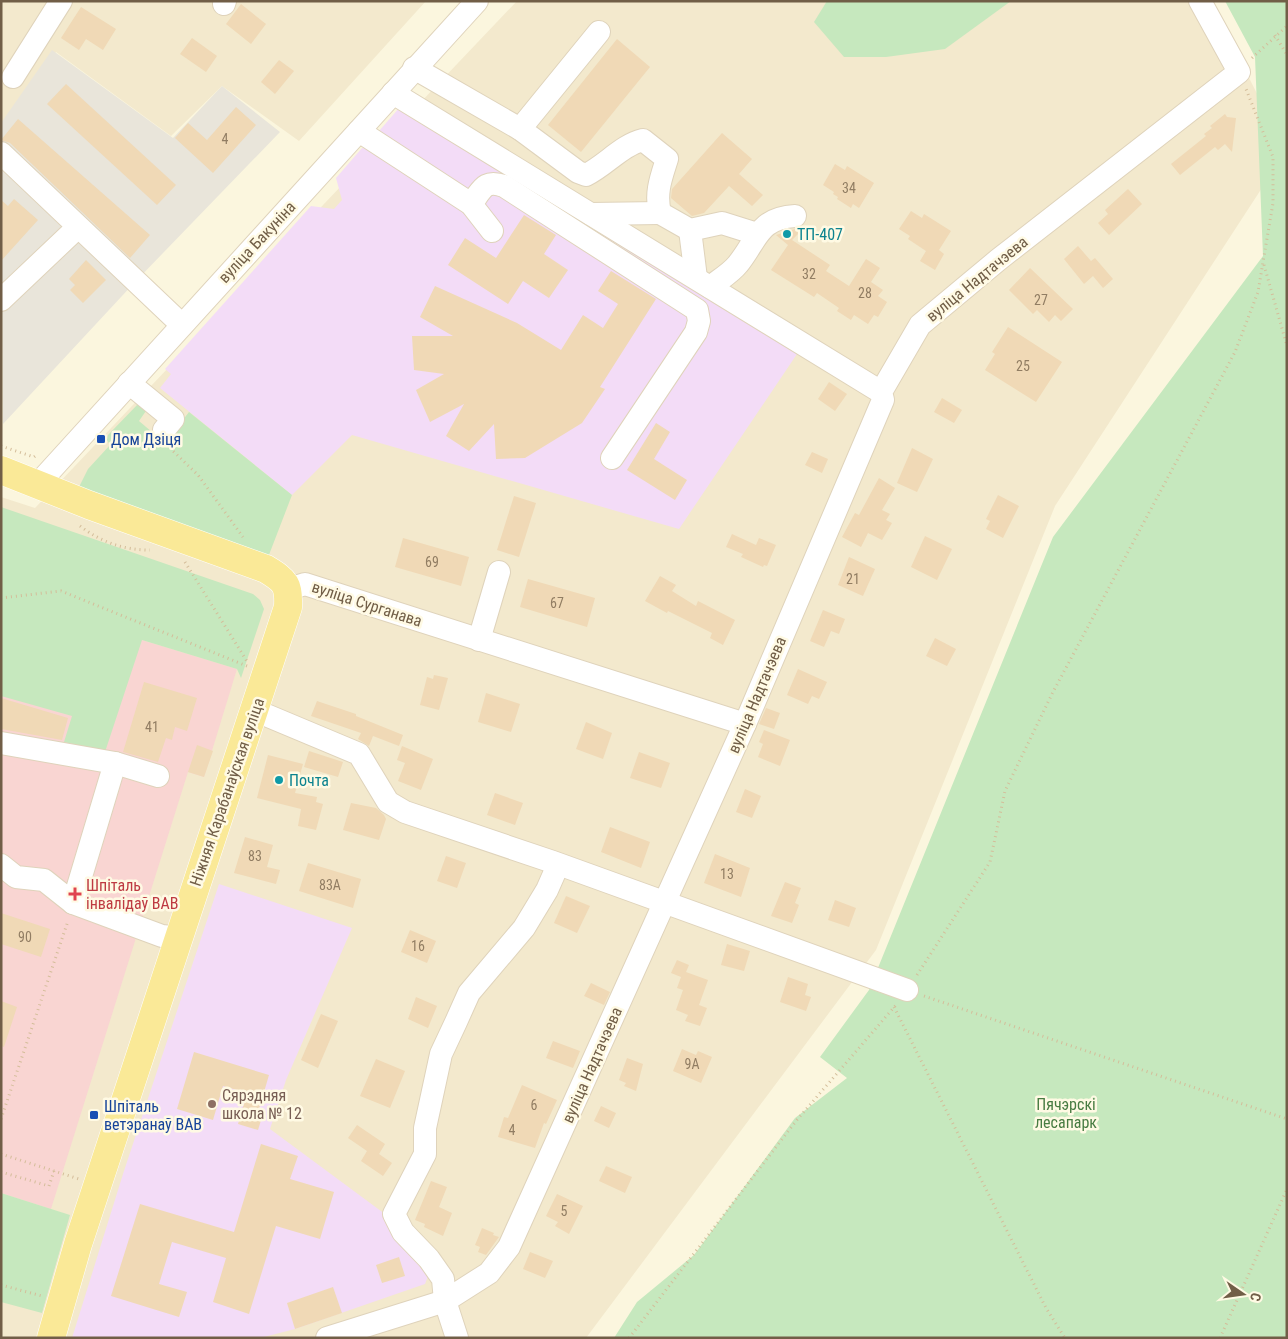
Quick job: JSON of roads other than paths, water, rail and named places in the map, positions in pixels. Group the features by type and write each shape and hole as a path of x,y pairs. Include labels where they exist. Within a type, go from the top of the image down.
{"main road":[{"name":"вуліца Сурганава","path":"1,470 82,502 266,569 280,578 289,589"},
{"name":"Ніжняя Карабанаўская вуліца","path":"51,1338 78,1244 288,608 289,589"}],"street":[{"path":"14,77 61,1"},
{"name":"вуліца Бакуніна","path":"38,484 414,68 477,1"},
{"name":"вуліца Надтачэева","path":"327,1338 445,1301 489,1273 509,1247 745,724 883,400 881,392 920,325 998,260 1238,72 1200,1"},
{"path":"520,129 599,32"},
{"path":"414,68 520,129 578,172 586,174 597,169 634,142 643,140 667,159 658,185 657,200 660,213"},
{"path":"393,93 881,392"},
{"path":"359,131 471,204 492,231"},
{"path":"1,154 182,325"},
{"path":"471,204 485,186 494,182 504,186 697,310 699,321 696,332 612,458"},
{"path":"592,214 660,213 690,230 722,223 757,234"},
{"path":"703,282 738,265 757,234 780,217 795,216"},
{"path":"1,300 78,227"},
{"path":"690,230 703,282"},
{"path":"129,383 173,419 164,430"},
{"path":"479,640 500,572"},
{"name":"вуліца Сурганава","path":"289,589 305,584 745,724"},
{"path":"254,710 359,754 388,802 405,812 665,903 901,999"},
{"path":"1,743 115,763 158,776"},
{"path":"73,903 115,763"},
{"path":"457,1338 445,1301 443,1279 429,1259 403,1232 394,1214 425,1154 425,1128 441,1054 469,993 524,928 547,890 558,864"},
{"path":"6,874 44,880 73,903 162,936 178,938"}],"place":[{"name":"ТП-407","path":"787,234"},
{"name":"Дом Дзіця","path":"101,439"},
{"name":"Почта","path":"279,780"},
{"name":"Шпіталь інвалідаў ВАВ","path":"75,894"},
{"name":"Сярэдняя школа № 12","path":"212,1104"},
{"name":"Шпіталь ветэранаў ВАВ","path":"94,1115"}],"park label":[{"name":"Пячэрскі лесапарк","path":"1066,1113"}]}
